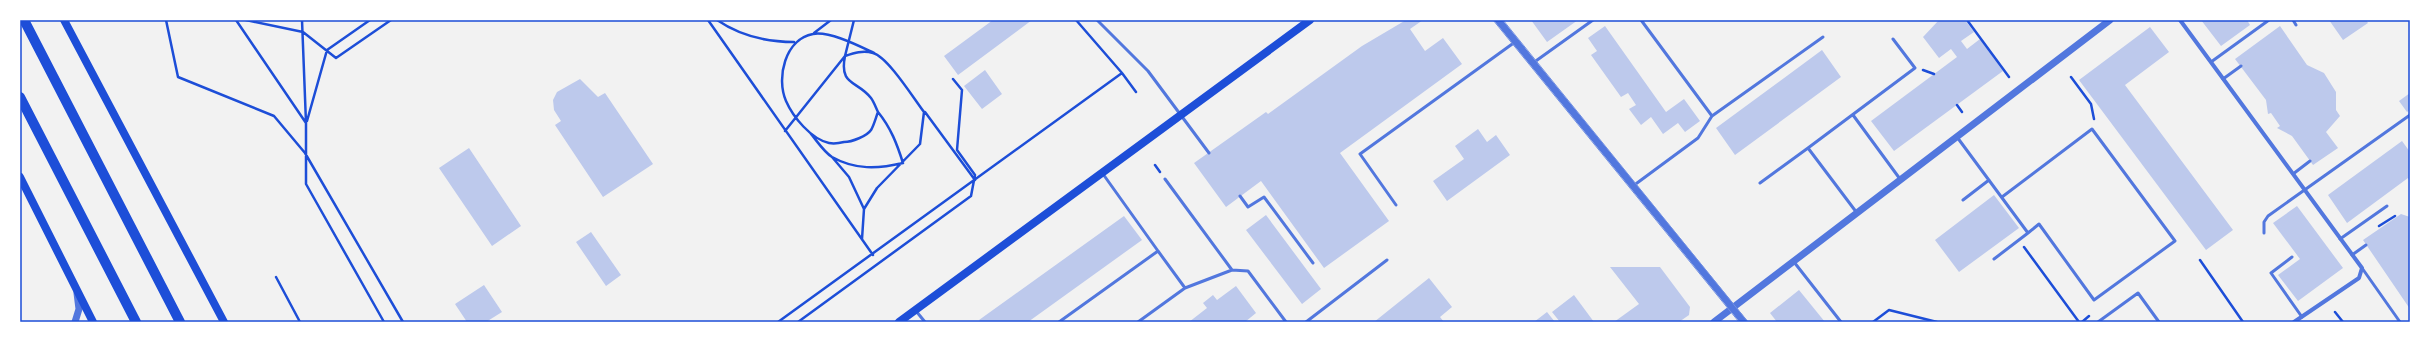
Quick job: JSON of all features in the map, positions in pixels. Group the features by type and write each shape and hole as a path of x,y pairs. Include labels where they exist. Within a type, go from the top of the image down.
{"main road":[{"path":"24,20 180,322"},
{"path":"64,20 224,322"},
{"path":"899,322 1310,20"},
{"path":"20,97 136,322"},
{"path":"20,177 93,322"}],"street":[{"path":"1498,20 1744,322"},
{"path":"1714,322 2110,20"},
{"path":"2180,20 2362,268 2358,278 2294,322"},
{"path":"71,278 78,301 75,322"}],"lane":[{"path":"1097,20 1148,71 1209,153"},
{"path":"1533,62 1593,20"},
{"path":"1641,20 1712,116"},
{"path":"2211,62 2269,20"},
{"path":"2293,20 2296,25"},
{"path":"1633,186 1698,138 1712,116 1823,37"},
{"path":"1760,183 1915,68 1893,39"},
{"path":"1396,205 1360,154 1515,41"},
{"path":"2223,79 2241,66"},
{"path":"1853,115 1901,180"},
{"path":"2264,233 2264,222 2268,216 2410,115"},
{"path":"1994,259 2039,224 2094,300 2175,241 2092,129 2002,197"},
{"path":"1957,137 2028,233"},
{"path":"1808,148 1857,213"},
{"path":"2293,174 2310,161"},
{"path":"1102,173 1185,288"},
{"path":"1165,179 1232,270"},
{"path":"1963,200 1989,180"},
{"path":"1240,196 1248,207 1264,197 1313,263"},
{"path":"2340,239 2387,206"},
{"path":"2352,255 2366,245"},
{"path":"1059,322 1158,251"},
{"path":"2292,257 2271,273 2302,317"},
{"path":"1306,322 1387,260"},
{"path":"1793,262 1841,322"},
{"path":"2362,268 2400,322"},
{"path":"1138,322 1185,288 1232,270 1248,271 1286,322"},
{"path":"2098,322 2138,293 2158,322"},
{"path":"916,310 925,322"}],"path":[{"path":"166,20 178,77 274,116 305,153 403,322"},
{"path":"236,20 306,123"},
{"path":"246,20 303,32 336,58 391,20"},
{"path":"302,20 306,123 306,184 384,322"},
{"path":"306,123 327,50 370,20"},
{"path":"708,20 873,255"},
{"path":"717,20 749,36 779,42 795,42 813,34 830,20"},
{"path":"854,20 842,69 848,79 871,98 878,112 889,126 897,143 903,164"},
{"path":"1076,20 1122,73 1136,92"},
{"path":"1967,20 2009,76"},
{"path":"813,34 823,34 848,42 874,53 895,72 975,180"},
{"path":"795,42 784,62 786,100 796,118 849,177 864,210 862,239"},
{"path":"785,131 845,56 858,52 874,53"},
{"path":"778,322 873,255 1122,73"},
{"path":"2071,77 2092,104 2095,124"},
{"path":"798,322 972,196 975,175 957,150 962,90 953,79"},
{"path":"1957,105 1962,112"},
{"path":"809,132 828,143 851,142 871,130 878,112"},
{"path":"864,210 878,188 903,164 920,144 924,112"},
{"path":"831,157 860,168 886,168 903,164"},
{"path":"2019,240 2079,322"},
{"path":"2200,260 2243,322"},
{"path":"276,277 300,322"},
{"path":"1873,322 1889,310 1937,322"},
{"path":"2335,312 2343,322"}],"building":[{"path":"993,20 1032,20 958,75 944,56"},
{"path":"1406,20 1423,20 1410,29 1425,51 1443,38 1462,64 1340,153 1389,221 1324,268 1261,181 1226,207 1194,163 1266,112 1268,114 1362,46"},
{"path":"1531,20 1578,20 1547,42"},
{"path":"1939,20 1965,20 1974,32 1961,41 1967,49 1980,39 2003,71 1894,151 1871,121 1957,57 1951,49 1939,58 1923,37"},
{"path":"2201,20 2247,20 2250,25 2221,46"},
{"path":"2329,20 2366,20 2368,23 2343,40"},
{"path":"1605,26 1666,112 1684,99 1700,121 1685,132 1678,123 1663,134 1651,117 1641,125 1629,109 1636,105 1628,93 1621,97 1591,55 1597,51 1588,38"},
{"path":"2280,26 2307,65 2324,73 2336,92 2336,110 2340,116 2326,132 2338,148 2313,165 2292,136 2277,128 2280,126 2271,113 2268,114 2266,100 2235,59"},
{"path":"2150,27 2169,52 2125,85 2233,230 2206,250 2079,80"},
{"path":"1822,50 1841,77 1735,155 1716,128"},
{"path":"985,70 1002,94 982,109 964,86"},
{"path":"580,79 598,97 605,93 653,164 603,197 555,125 561,121 554,110 553,100 557,92"},
{"path":"2410,93 2410,110 2407,112 2399,101"},
{"path":"1478,129 1487,142 1496,135 1510,155 1447,201 1433,181 1464,159 1455,146"},
{"path":"2402,141 2410,152 2410,181 2408,178 2347,223 2328,195"},
{"path":"469,148 521,226 492,246 439,168"},
{"path":"1994,195 2019,228 1959,272 1935,240"},
{"path":"2297,206 2343,268 2298,301 2278,275 2300,259 2273,223"},
{"path":"2401,214 2410,217 2410,309 2363,240"},
{"path":"1266,215 1321,289 1302,304 1246,230"},
{"path":"1124,216 1142,240 1028,322 981,322 979,320"},
{"path":"591,232 621,275 606,286 576,242"},
{"path":"1610,267 1660,267 1690,307 1689,315 1679,322 1614,322 1639,304"},
{"path":"1429,278 1452,307 1440,317 1444,322 1374,322"},
{"path":"484,285 502,312 486,322 467,322 455,304"},
{"path":"1236,286 1256,313 1245,322 1189,322 1207,308 1203,303 1213,295 1217,300"},
{"path":"1799,290 1825,322 1777,322 1770,313"},
{"path":"1574,295 1594,322 1560,322 1552,312"},
{"path":"1547,312 1555,322 1534,322"}],"tram line":[{"path":"1493,20 1739,322"},
{"path":"1503,20 1748,322"}]}
